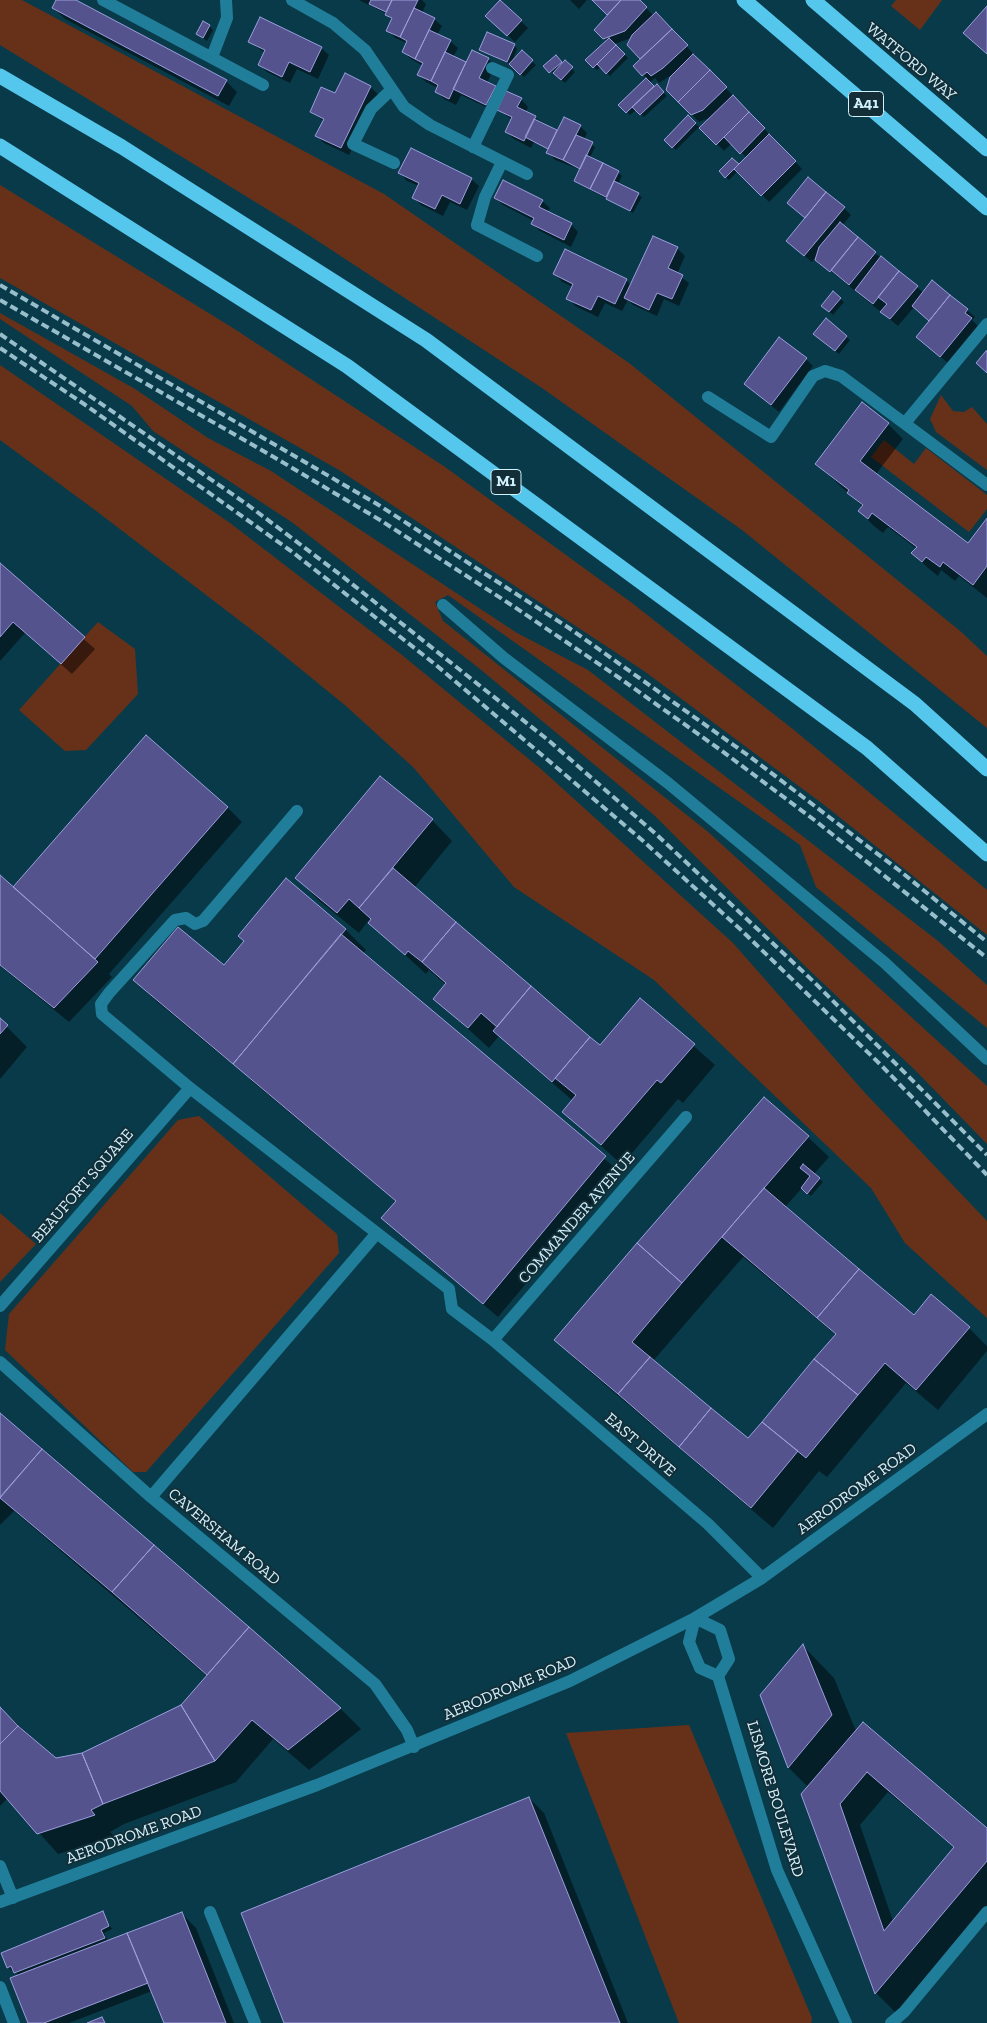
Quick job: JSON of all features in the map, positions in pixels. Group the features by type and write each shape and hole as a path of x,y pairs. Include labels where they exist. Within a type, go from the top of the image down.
{"highway":[{"name":"A41","path":"744,0 987,208"},
{"name":"WATFORD WAY","path":"813,0 987,149"},
{"path":"0,76 122,147 426,340 916,704 987,768"},
{"name":"M1","path":"0,146 348,366 867,748 987,854"}],"street":[{"path":"103,0 263,85"},
{"path":"212,58 226,18 226,0"},
{"path":"292,0 333,23 364,50 404,107 430,125 527,174"},
{"path":"473,147 508,75 492,68"},
{"path":"392,90 371,109 353,144 394,163"},
{"path":"502,162 485,196 477,225 537,256"},
{"path":"905,423 987,324"},
{"path":"708,397 771,437 813,376 825,371 841,376 987,485"},
{"path":"444,605 504,658 668,783 885,963 987,1059"},
{"name":"EAST DRIVE","path":"298,811 203,921 195,924 186,918 175,920 101,1004 101,1012 190,1088 449,1289 452,1309 493,1340 708,1524 762,1578"},
{"name":"BEAUFORT SQUARE","path":"0,1306 190,1088"},
{"name":"COMMANDER AVENUE","path":"493,1340 686,1117"},
{"path":"151,1497 376,1233"},
{"name":"CAVERSHAM ROAD","path":"0,1362 151,1497 375,1684 407,1730 414,1747"},
{"name":"AERODROME ROAD","path":"0,1902 317,1785 414,1747 570,1681 695,1618 762,1578 987,1414"},
{"path":"695,1618 720,1630 729,1659 718,1676 700,1668 689,1642 695,1618"},
{"name":"LISMORE BOULEVARD","path":"718,1676 777,1870 846,2023"},
{"path":"0,1866 13,1898"},
{"path":"210,1912 255,2023"},
{"path":"891,2023 904,2012 987,1912"},
{"path":"0,1988 14,2023"}],"shaded area":[{"path":"0,0 22,0 384,194 629,363 959,630 987,656 987,728 742,530 542,388 301,230 0,45"},
{"path":"896,0 942,0 920,30 891,6"},
{"path":"0,185 233,328 445,467 632,603 794,730 987,890 987,935 823,804 644,671 339,470 0,278"},
{"path":"0,313 135,389 208,438 271,471 517,633 588,670 938,941 987,985 987,1028 816,887 800,845 448,595 435,602 443,621 707,831 987,1086 987,1144 916,1071 805,966 655,816 620,786 480,669 293,523 153,431 132,406 0,319"},
{"path":"0,365 230,523 402,655 541,769 733,943 865,1093 987,1221 987,1318 905,1243 871,1188 654,980 514,887 414,768 346,706 265,640 0,440"},
{"path":"941,395 953,411 964,412 972,407 987,424 987,470 936,432 930,419"},
{"path":"884,440 914,464 926,448 987,495 987,509 969,532 871,457"},
{"path":"98,622 135,649 138,694 86,750 65,751 19,710"},
{"path":"199,1116 337,1234 339,1253 146,1472 133,1472 5,1350 9,1314 178,1120"},
{"path":"0,1213 36,1244 0,1282"},
{"path":"689,1725 812,2018 811,2023 679,2023 566,1733"}],"building":[{"path":"56,0 76,0 227,80 218,96 52,8"},
{"path":"371,0 392,0 386,12 369,4"},
{"path":"392,0 418,0 400,37 386,31 392,18 385,15"},
{"path":"500,0 522,20 507,36 485,16"},
{"path":"592,0 621,0 607,15"},
{"path":"621,0 640,0 647,7 625,31 603,39 594,30"},
{"path":"987,6 987,54 963,33"},
{"path":"414,8 435,18 415,59 402,52 407,41 400,37"},
{"path":"656,12 672,29 640,59 627,45 632,35"},
{"path":"260,17 322,47 310,72 289,62 282,77 258,65 265,50 248,42"},
{"path":"203,21 210,25 203,38 196,34"},
{"path":"672,29 688,45 663,68 651,76 647,72 642,76 633,66"},
{"path":"429,30 451,40 431,81 417,75 423,63 415,59"},
{"path":"487,32 515,44 507,62 479,50"},
{"path":"609,38 616,45 593,68 585,60"},
{"path":"616,45 625,54 606,74 597,64"},
{"path":"472,50 489,58 479,78 496,86 486,105 453,89"},
{"path":"522,50 533,60 520,75 509,64"},
{"path":"445,52 466,62 449,99 435,92 438,85 431,81"},
{"path":"693,54 710,70 678,102 666,90 670,77"},
{"path":"556,55 562,62 549,73 543,66"},
{"path":"565,60 573,67 561,80 553,73"},
{"path":"710,70 727,87 703,110 691,115 678,102"},
{"path":"345,73 371,86 341,148 315,136 324,119 310,112 321,87 335,93"},
{"path":"646,78 654,86 626,113 618,105"},
{"path":"657,84 664,92 640,115 632,107"},
{"path":"506,91 522,98 517,107 536,116 524,141 505,132 512,117 497,110"},
{"path":"733,95 749,112 716,145 699,128"},
{"path":"749,112 765,128 740,154 724,137"},
{"path":"688,115 696,123 672,148 664,140"},
{"path":"564,117 581,125 563,160 546,153"},
{"path":"534,119 557,130 548,149 525,137"},
{"path":"769,134 796,161 761,196 734,169"},
{"path":"576,135 593,142 580,169 563,160"},
{"path":"411,148 472,178 460,204 442,195 435,209 412,198 419,183 398,173"},
{"path":"586,155 603,163 590,189 574,181"},
{"path":"732,158 739,164 725,178 719,171"},
{"path":"603,163 619,171 606,197 590,189"},
{"path":"808,177 826,192 805,218 787,203"},
{"path":"503,180 543,200 539,207 572,223 564,240 531,224 534,218 494,198"},
{"path":"614,181 639,193 630,211 606,199"},
{"path":"826,192 845,207 804,256 786,241"},
{"path":"840,222 858,237 830,272 815,260 819,247"},
{"path":"653,236 678,247 668,268 683,275 672,299 657,293 649,310 624,298"},
{"path":"858,237 876,252 849,285 831,270"},
{"path":"565,249 627,279 615,304 598,296 591,310 566,299 573,284 553,274"},
{"path":"881,256 899,271 873,304 855,290"},
{"path":"899,271 918,286 890,319 880,312 887,304 878,297"},
{"path":"932,280 950,295 929,321 912,306"},
{"path":"833,291 841,298 829,312 821,306"},
{"path":"950,295 968,309 965,313 972,318 940,357 916,337"},
{"path":"826,318 847,336 835,351 813,334"},
{"path":"779,337 807,358 771,405 744,384"},
{"path":"987,351 987,373 976,363"},
{"path":"862,402 889,423 860,461 968,543 987,518 987,566 973,585 943,562 940,567 926,557 922,562 911,553 917,547 872,513 868,519 858,511 863,505 847,493 849,490 815,464"},
{"path":"0,563 85,637 61,664 13,622 0,637"},
{"path":"146,735 228,807 95,959 13,887"},
{"path":"380,776 433,819 359,908 349,899 337,913 295,878"},
{"path":"393,868 456,922 422,962 408,951 405,955 368,923 371,919 359,908"},
{"path":"0,875 98,962 54,1008 0,965"},
{"path":"286,878 346,929 233,1064 133,980 178,927 224,965 244,941 238,936"},
{"path":"456,922 531,986 497,1027 481,1013 468,1028 433,999 446,983 422,962"},
{"path":"341,934 606,1156 483,1304 381,1218 396,1201 233,1064"},
{"path":"531,986 590,1037 552,1082 493,1031"},
{"path":"640,998 695,1044 661,1083 657,1080 601,1145 562,1112 576,1095 555,1078 590,1037 600,1045"},
{"path":"0,1018 8,1025 0,1034"},
{"path":"764,1097 809,1136 682,1283 637,1243"},
{"path":"803,1164 820,1178 807,1194 801,1188 810,1176 800,1168"},
{"path":"764,1188 859,1269 817,1318 722,1237"},
{"path":"637,1243 682,1283 632,1342 650,1357 618,1394 554,1340"},
{"path":"859,1269 914,1315 931,1294 970,1327 916,1390 885,1363 858,1395 814,1359 836,1334 817,1318"},
{"path":"650,1357 711,1408 679,1447 618,1394"},
{"path":"814,1359 858,1395 806,1458 762,1422"},
{"path":"711,1408 748,1438 762,1422 798,1451 751,1508 679,1447"},
{"path":"0,1413 42,1449 0,1497"},
{"path":"42,1449 154,1545 112,1592 0,1498"},
{"path":"154,1545 249,1627 207,1675 112,1592"},
{"path":"249,1627 341,1708 288,1750 252,1720 215,1761 181,1705"},
{"path":"803,1644 832,1715 788,1768 760,1695"},
{"path":"181,1705 215,1761 103,1804 82,1753"},
{"path":"0,1707 18,1726 0,1744"},
{"path":"863,1722 987,1828 987,1861 875,1994 801,1794","holes":["867,1772 954,1847 884,1931 840,1804"]},
{"path":"18,1726 56,1758 82,1753 103,1804 91,1810 95,1815 37,1834 0,1791 0,1744"},
{"path":"529,1797 620,2023 284,2023 241,1913"},
{"path":"103,1911 109,1926 101,1930 105,1938 14,1973 11,1966 7,1968 1,1953"},
{"path":"182,1912 226,2023 164,2023 127,1933"},
{"path":"127,1933 148,1983 44,2023 28,2023 10,1978"},
{"path":"102,2017 105,2023 87,2023"}],"railway":[{"path":"0,285 377,504 569,628 749,756 900,871 987,942"},
{"path":"0,300 380,520 513,606 618,677 722,751 817,822 987,958"},
{"path":"0,334 248,505 342,576 548,740 657,835 813,981 987,1155"},
{"path":"0,348 84,404 291,551 436,665 642,840 740,929 882,1066 987,1175"}]}
